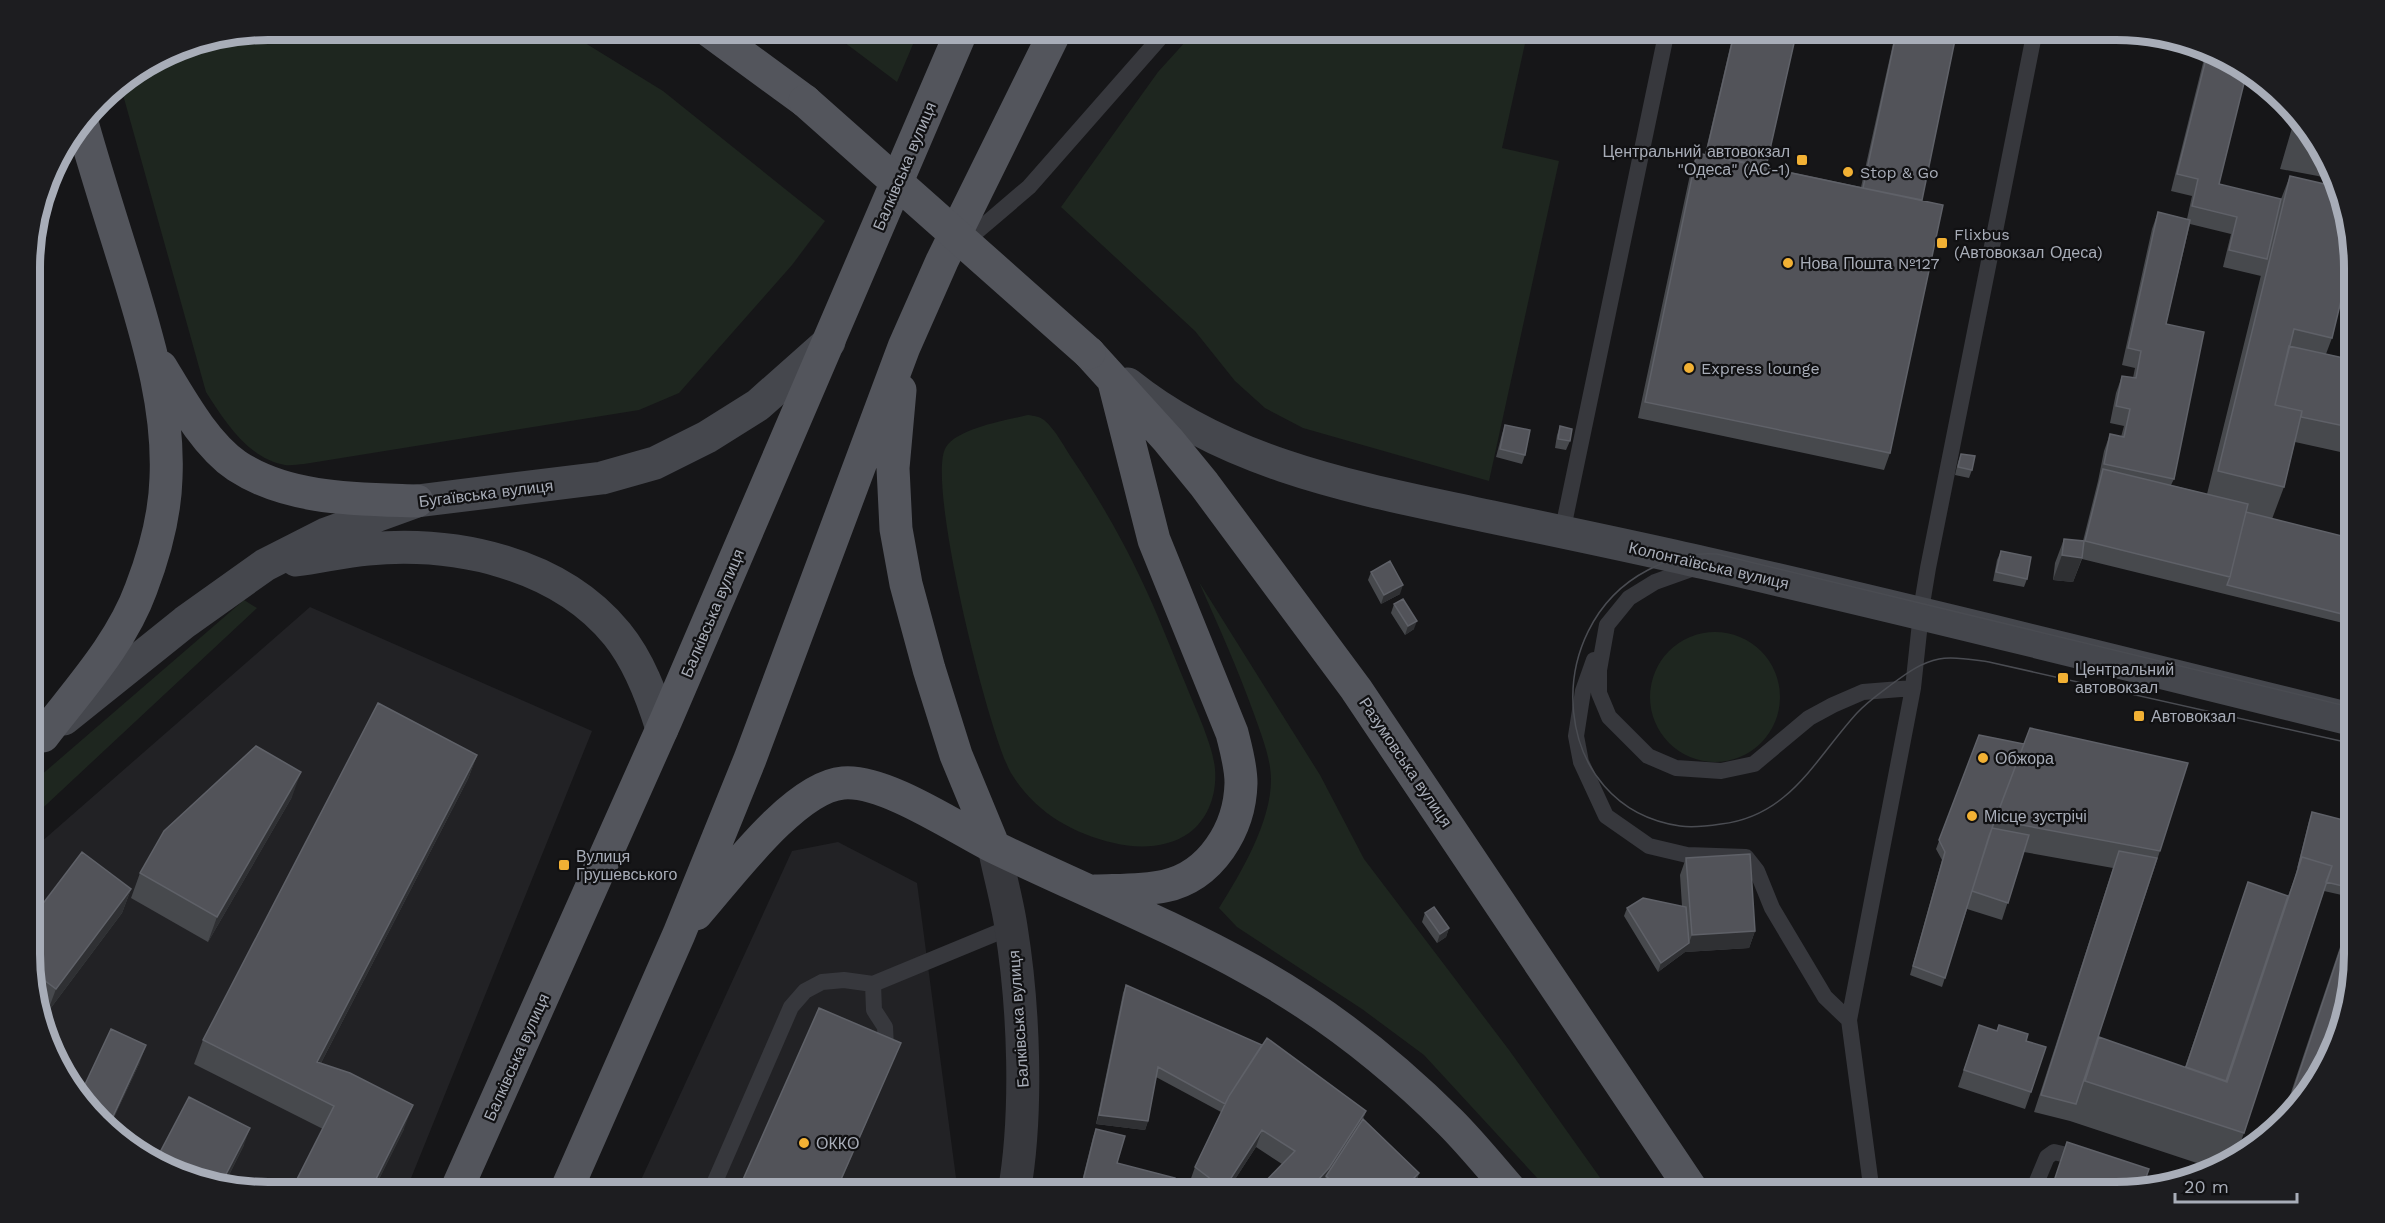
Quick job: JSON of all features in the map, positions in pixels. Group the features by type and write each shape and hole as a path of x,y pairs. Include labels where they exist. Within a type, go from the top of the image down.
{"main road":[{"name":"Разумовська вулиця","path":"722,40 805,101 1089,353 1168,440 1204,484 1356,689 1687,1182"},
{"name":"Балківська вулиця","path":"460,1182 662,729 958,40"},
{"path":"570,1182 679,934 750,759 904,347 942,261 1051,40"},
{"path":"40,736 102,659 141,590 153,553 162,513 166,479 162,407 152,351 84,135"},
{"name":"Бугаївська вулиця","path":"40,738 186,622 265,565 326,534 417,501 602,478 655,463 707,437 758,405 829,342"},
{"path":"904,347 893,468 896,529 906,584 956,755 994,847"},
{"path":"152,351 177,394 207,437 237,465 271,482 314,495 417,501"},
{"name":"Колонтаївська вулиця","path":"1089,353 1147,400 1206,435 1274,462 1359,488 1709,563 2344,718"},
{"path":"1093,892 1166,886 1201,870 1214,858 1226,839 1236,809 1241,783 1232,733 1154,540 1114,380"},
{"path":"265,565 369,549 423,548 476,554 517,566 557,583 574,594 591,606 618,636 650,690 662,729"},
{"path":"679,934 796,804 819,789 843,782 868,786 898,797 994,847 1093,892 1252,971 1333,1023 1397,1073 1450,1122 1503,1182"}],"street":[{"name":"Балківська вулиця","path":"994,847 1011,927 1017,985 1023,1085 1015,1182"}],"lane":[{"path":"942,261 1029,187 1158,40"},
{"path":"1562,533 1665,40"},
{"path":"1871,1182 1849,1020 1913,688 1920,615 2033,40"},
{"path":"1709,563 1664,578 1629,598 1607,625 1584,691 1576,735 1581,762 1606,816 1649,846 1687,855 1746,857 1757,871 1772,908 1826,997 1849,1020"},
{"path":"1607,625 1599,670 1599,693 1609,717 1626,737 1648,756 1676,768 1721,771 1754,764 1809,718 1833,705 1863,692 1913,688"},
{"path":"715,1182 792,1007 805,991 822,982 844,981 873,984 1011,927"},
{"path":"873,984 874,1010 885,1027 886,1047"},
{"path":"2037,1182 2048,1157 2054,1152 2063,1152 2141,1181"}],"shaded area":[{"path":"269,40 580,40 663,91 825,221 792,265 679,393 639,410 287,465 272,461 248,447 229,426 206,392 123,94 168,64 210,48 239,42"},
{"path":"841,40 915,40 897,82"},
{"path":"1187,40 1526,40 1502,148 1559,161 1489,481 1303,428 1265,408 1235,381 1195,331 1061,207 1158,72"},
{"path":"1028,415 1042,419 1060,439 1117,532 1152,604 1207,738 1214,759 1213,796 1207,812 1196,827 1172,842 1153,846 1123,845 1098,839 1069,826 1042,809 1020,787 1001,749 975,662 962,608 944,507 942,469 946,447 952,440 984,426"},
{"path":"1199,582 1320,775 1364,859 1509,1050 1603,1182 1541,1182 1424,1055 1362,1009 1237,927 1219,908 1245,863 1260,830 1270,796 1271,780 1265,746 1228,647"},
{"path":"244,600 257,608 40,811 40,776"},
{"path":"310,607 592,731 409,1182 254,1182 210,1175 181,1165 155,1152 107,1116 71,1068 58,1042 48,1013 42,984 40,954 40,843"},
{"path":"1715,632 1740,637 1761,651 1775,672 1780,697 1775,722 1761,743 1740,757 1715,762 1690,757 1669,743 1655,722 1650,697 1655,672 1669,651 1690,637"},
{"path":"838,842 917,883 957,1182 640,1182 792,851"}],"building":[{"path":"1733,40 1795,40 1766,167 1706,154"},
{"path":"1895,40 1955,40 1922,200 1863,188"},
{"path":"2206,59 2245,80 2219,184 2281,199 2267,259 2229,250 2237,217 2192,206 2198,179 2177,174"},
{"path":"1697,153 1943,205 1890,453 1645,402"},
{"path":"2290,176 2328,185 2343,239 2344,288 2332,338 2294,329 2275,405 2302,411 2284,487 2218,471"},
{"path":"2158,212 2190,220 2166,324 2204,332 2174,479 2104,464 2110,434 2124,437 2130,409 2116,406 2122,376 2136,378 2141,351 2128,348"},
{"path":"2289,346 2344,358 2344,426 2301,417 2302,411 2275,405"},
{"path":"1505,425 1530,430 1525,455 1500,449"},
{"path":"1560,426 1572,429 1570,441 1558,439"},
{"path":"1961,454 1975,456 1972,470 1958,467"},
{"path":"2103,469 2248,504 2230,577 2085,541"},
{"path":"2246,512 2344,536 2344,614 2227,585"},
{"path":"2064,539 2084,541 2082,558 2062,555"},
{"path":"2001,551 2031,557 2027,579 1996,572"},
{"path":"1390,561 1403,585 1384,595 1371,572"},
{"path":"1403,599 1417,621 1408,626 1394,604"},
{"path":"378,703 477,755 317,1062 350,1073 413,1105 374,1182 296,1182 334,1106 203,1040"},
{"path":"2030,728 2188,763 2160,851 1995,820"},
{"path":"1979,735 2024,744 1989,836 1945,978 1913,966 1945,852 1939,840"},
{"path":"256,746 301,772 217,917 140,873 164,831"},
{"path":"2312,812 2344,820 2344,886 2326,882 2332,866 2302,857 2298,868"},
{"path":"1992,828 2029,835 2008,903 1972,891"},
{"path":"2119,851 2157,858 2076,1104 2041,1095"},
{"path":"82,852 131,889 56,989 42,978 40,907"},
{"path":"1750,854 1755,931 1692,935 1686,858"},
{"path":"2302,857 2332,866 2244,1133 2085,1081 2099,1037 2227,1082"},
{"path":"2248,882 2288,896 2226,1081 2186,1067"},
{"path":"1643,898 1686,907 1689,943 1661,963 1627,908"},
{"path":"1434,907 1449,928 1440,934 1425,913"},
{"path":"2344,939 2343,984 2332,1028 2314,1068 2289,1104"},
{"path":"1126,985 1262,1045 1225,1104 1158,1067 1148,1121 1099,1115"},
{"path":"819,1008 901,1043 840,1182 742,1182"},
{"path":"1979,1025 1997,1031 1999,1025 2028,1034 2026,1041 2046,1047 2031,1092 1964,1070"},
{"path":"111,1029 146,1045 111,1120 84,1087"},
{"path":"1267,1038 1366,1111 1329,1168 1316,1182 1265,1182 1295,1151 1262,1130 1229,1182 1215,1182 1195,1167 1229,1096"},
{"path":"189,1097 250,1128 224,1178 181,1165 159,1154"},
{"path":"1363,1119 1419,1173 1410,1182 1333,1182 1326,1176"},
{"path":"1096,1129 1125,1136 1117,1163 1175,1178 1174,1182 1083,1182"},
{"path":"2067,1142 2149,1169 2145,1181 2054,1182"}],"tram line":[{"path":"2344,706 1717,554 1699,554 1673,559 1648,570 1612,597 1588,631 1575,671 1574,712 1583,752 1604,786 1637,812 1690,827 1745,819 1765,810 1799,783 1869,701 1914,669 1945,658 1989,662 2344,742"}],"place":[{"name":"Центральний автовокзал \"Одеса\" (АС-1)","path":"1802,160"},
{"name":"Stop & Go","path":"1848,172"},
{"name":"Flixbus (Автовокзал Одеса)","path":"1942,243"},
{"name":"Нова Пошта №127","path":"1788,263"},
{"name":"Express lounge","path":"1689,368"},
{"name":"Центральний автовокзал","path":"2063,678"},
{"name":"Автовокзал","path":"2139,716"},
{"name":"Обжора","path":"1983,758"},
{"name":"Місце зустрічі","path":"1972,816"},
{"name":"Вулиця Грушевського","path":"564,865"},
{"name":"ОККО","path":"804,1143"}]}
